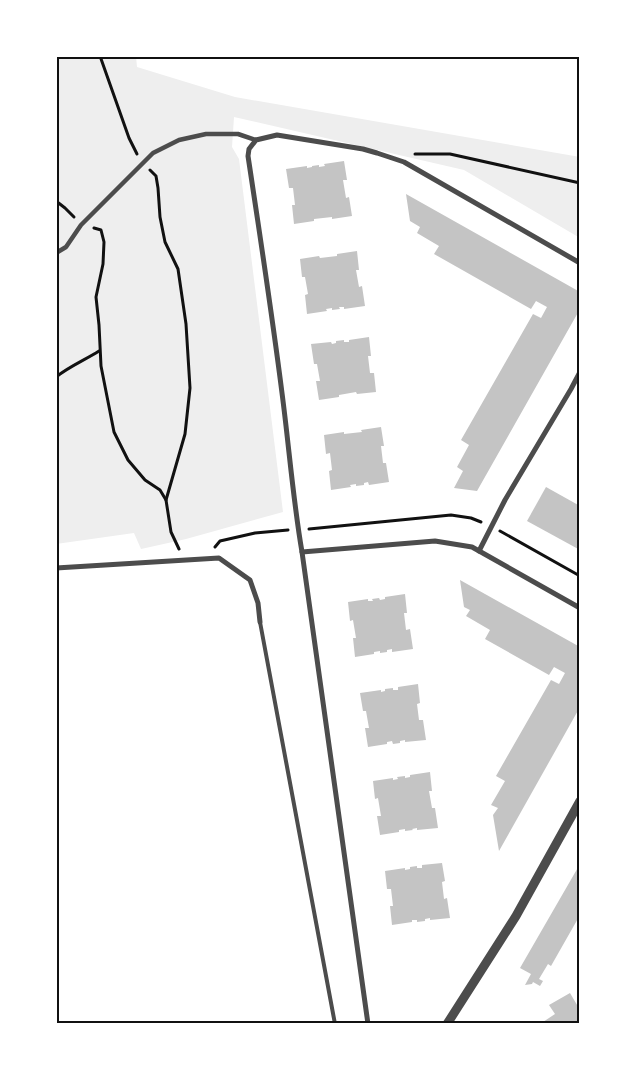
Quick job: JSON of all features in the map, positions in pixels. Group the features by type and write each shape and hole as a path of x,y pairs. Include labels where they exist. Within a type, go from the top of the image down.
{"street":[{"path":"56,253 66,247 81,225 153,153 179,140 206,134 238,134 256,140 277,134 363,149 404,162 580,263"},
{"path":"256,140 249,149 248,156 275,334 294,505 368,1024"},
{"path":"479,551 505,500 580,372"},
{"path":"302,552 435,541 472,547 580,608"},
{"path":"56,568 219,558 250,580 258,603 260,622"},
{"path":"447,1024 516,916 580,801"}],"lane":[{"path":"260,622 335,1024"}],"path":[{"path":"100,56 129,138 142,164 156,176 160,217 165,242 178,269 186,324 190,388 185,434 166,500"},
{"path":"414,154 450,154 580,183"},
{"path":"56,201 81,225 101,230 104,242 103,264 96,297 100,366 114,432 128,460 145,480 160,490 166,500 171,532 177,546 187,560"},
{"path":"56,376 100,351"}],"shaded area":[{"path":"56,56 136,56 137,67 235,97 580,157 580,238 464,170 234,117 232,147 239,159 283,512 186,539 141,549 134,533 56,544"}],"building":[{"path":"344,161 347,180 343,180 346,198 349,197 352,216 314,219 314,221 294,224 292,205 295,205 293,188 289,188 286,169 307,166 307,168 319,165 319,167 325,166 324,164"},
{"path":"406,194 580,292 580,309 477,491 454,488 463,471 457,467 469,445 461,440 533,314 541,318 547,307 536,301 531,309 434,254 439,246 417,233 420,227 410,221"},
{"path":"357,251 359,270 356,270 359,287 362,286 365,306 344,309 344,307 339,307 340,309 332,310 332,308 326,309 327,311 307,314 305,295 308,294 305,277 302,277 300,259 337,256 337,254"},
{"path":"369,337 371,356 368,356 370,373 374,373 376,392 357,394 356,392 319,400 316,381 320,381 317,364 314,364 311,344 331,342 332,344 336,343 336,341 344,340 344,342 349,342 349,340"},
{"path":"381,427 384,446 381,446 383,463 386,463 389,482 369,485 368,482 364,483 364,485 356,486 356,484 350,485 351,487 331,490 329,471 332,470 330,453 326,454 324,435 362,432 361,430"},
{"path":"546,487 580,506 580,550 527,521"},
{"path":"460,580 580,647 580,707 499,851 493,815 498,808 491,805 505,781 496,776 551,680 559,684 565,673 554,667 549,675 485,639 490,630 466,616 470,610 464,607"},
{"path":"405,594 407,613 404,613 406,630 410,629 413,649 392,652 392,649 387,650 387,652 380,653 380,651 374,652 374,654 355,657 353,638 356,638 353,620 350,621 348,602 368,599 368,601 373,601 372,599 379,598 380,600 385,599 385,597"},
{"path":"418,684 420,703 417,704 419,720 423,720 426,740 405,742 405,740 393,744 392,741 387,742 387,744 368,747 365,728 369,728 366,711 363,711 360,693 381,690 381,692 385,691 385,689 393,688 393,690 398,690 398,687"},
{"path":"430,772 432,791 429,791 432,808 435,808 438,828 417,830 417,828 405,831 405,829 399,830 399,832 380,835 377,816 381,816 378,798 375,799 373,781 393,778 393,780 398,779 397,777 405,776 405,778 410,777 410,775"},
{"path":"442,863 445,881 442,882 444,899 447,898 450,918 430,920 430,918 417,922 417,920 412,920 412,922 392,925 390,906 393,906 391,889 387,889 385,871 405,868 405,870 417,866 417,868 422,868 422,865"},
{"path":"580,864 580,915 551,966 548,964 539,979 543,981 540,986 533,982 532,984 525,985 531,974 520,968"},
{"path":"570,993 580,1010 580,1022 576,1024 540,1024 555,1014 549,1005"}]}
